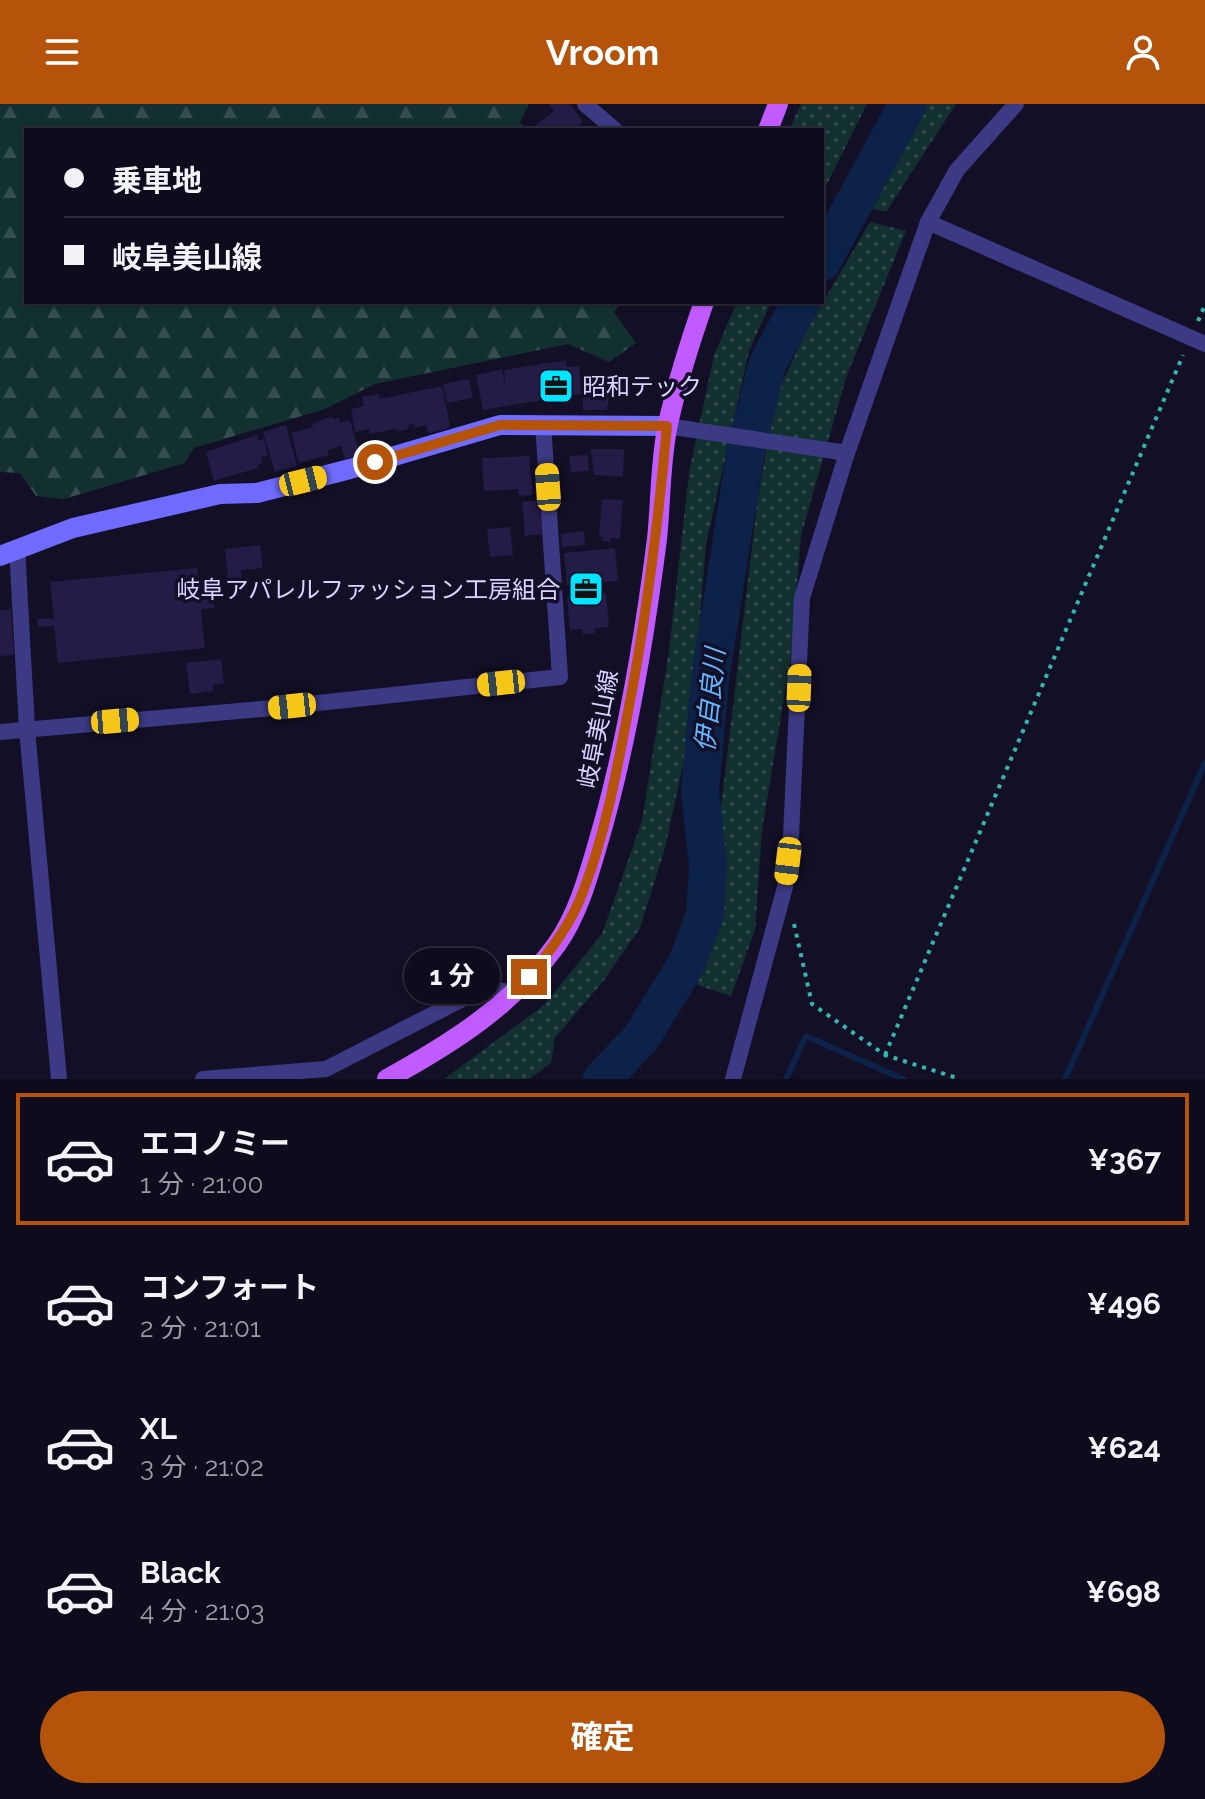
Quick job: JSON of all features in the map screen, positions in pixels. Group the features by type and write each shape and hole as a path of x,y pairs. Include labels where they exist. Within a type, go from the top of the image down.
{"main road":[{"path":"769,128 778,104"},
{"name":"岐阜美山線","path":"387,1079 442,1048 515,994 558,942 584,891 612,795 647,611 667,426 703,304"}],"street":[{"path":"585,104 613,128"},
{"path":"733,1079 785,887 791,836 802,598 841,453 928,222 957,170 1016,104"},
{"path":"928,222 1198,341"},
{"path":"0,732 262,709 560,677 543,424"},
{"path":"59,1079 9,552 73,528 220,494 257,493 500,425 667,426 841,453"},
{"path":"203,1079 326,1069 486,987 515,994"}],"path":[{"path":"885,1055 1198,341 1205,305"},
{"path":"785,887 812,1004 885,1055 960,1079"}],"green space":[{"path":"0,104 529,104 520,122 525,128 24,128 24,304 621,304 614,312 636,343 609,362 568,344 375,384 325,409 194,448 185,463 64,499 36,496 20,473 0,472"},
{"path":"801,104 867,104 824,190 824,128 790,128"},
{"path":"920,104 956,104 886,212 869,208"},
{"path":"870,222 906,231 847,375 801,536 791,656 762,830 755,930 731,996 697,985 717,908 719,824 758,496 776,396 824,301"},
{"path":"736,304 770,304 749,351 706,544 691,728 665,848 640,928 604,980 555,1038 551,1063 529,1079 444,1079 544,1005 602,934 642,821 669,651 689,473 714,355"}],"building":[{"path":"549,104 570,104 583,122 576,128 538,128 536,125 554,111"},
{"name":"昭和テック","path":"566,360 567,367 579,366 581,383 583,380 606,380 606,390 610,390 607,410 583,410 583,396 579,394 483,410 476,375 502,369 506,391 504,370"},
{"path":"469,379 473,398 447,403 443,384"},
{"path":"442,386 450,426 447,429 428,433 426,425 415,428 414,424 397,432 396,429 370,434 369,429 355,432 351,409 364,406 362,397 379,394 379,399"},
{"path":"332,416 333,419 339,418 340,423 350,420 360,455 345,459 341,446 327,450 329,455 299,463 291,433 313,427 312,424"},
{"path":"286,425 297,466 275,472 263,432"},
{"path":"257,435 258,440 264,439 268,456 261,457 263,463 257,465 258,468 214,481 206,452"},
{"path":"591,449 624,449 623,477 594,475"},
{"path":"588,455 589,471 571,472 569,456"},
{"path":"529,456 533,495 519,496 518,489 484,491 482,458"},
{"path":"602,499 623,500 620,539 610,538 610,542 602,541 603,537 599,537"},
{"path":"539,500 542,534 525,536 522,502"},
{"path":"510,527 513,555 490,557 487,529"},
{"path":"584,531 585,545 562,547 561,534"},
{"path":"260,545 263,568 241,570 242,579 228,580 225,549"},
{"name":"岐阜アパレルファッション工房組合","path":"615,548 618,581 602,582 609,627 595,628 595,633 583,634 582,629 570,630 567,597 571,597 564,553"},
{"path":"197,568 199,584 212,582 215,608 201,609 205,648 58,663 54,626 38,627 37,619 54,618 50,582"},
{"path":"11,609 14,655 0,656 0,610"},
{"path":"221,659 224,684 213,685 213,691 190,694 186,663"}],"waterway":[{"name":"伊自良川","path":"824,258 908,104"},
{"name":"伊自良川","path":"602,1079 641,1038 687,963 705,914 708,866 700,792 710,680 745,455 767,365 800,304"},
{"path":"1065,1079 1205,763"},
{"path":"786,1079 806,1036 903,1079"}],"place":[{"name":"昭和テック","path":"556,386"},
{"name":"岐阜アパレルファッション工房組合","path":"586,589"}],"route":[{"path":"375,462 500,425 667,426 645,625 612,795 584,891 558,942 529,977"}]}
